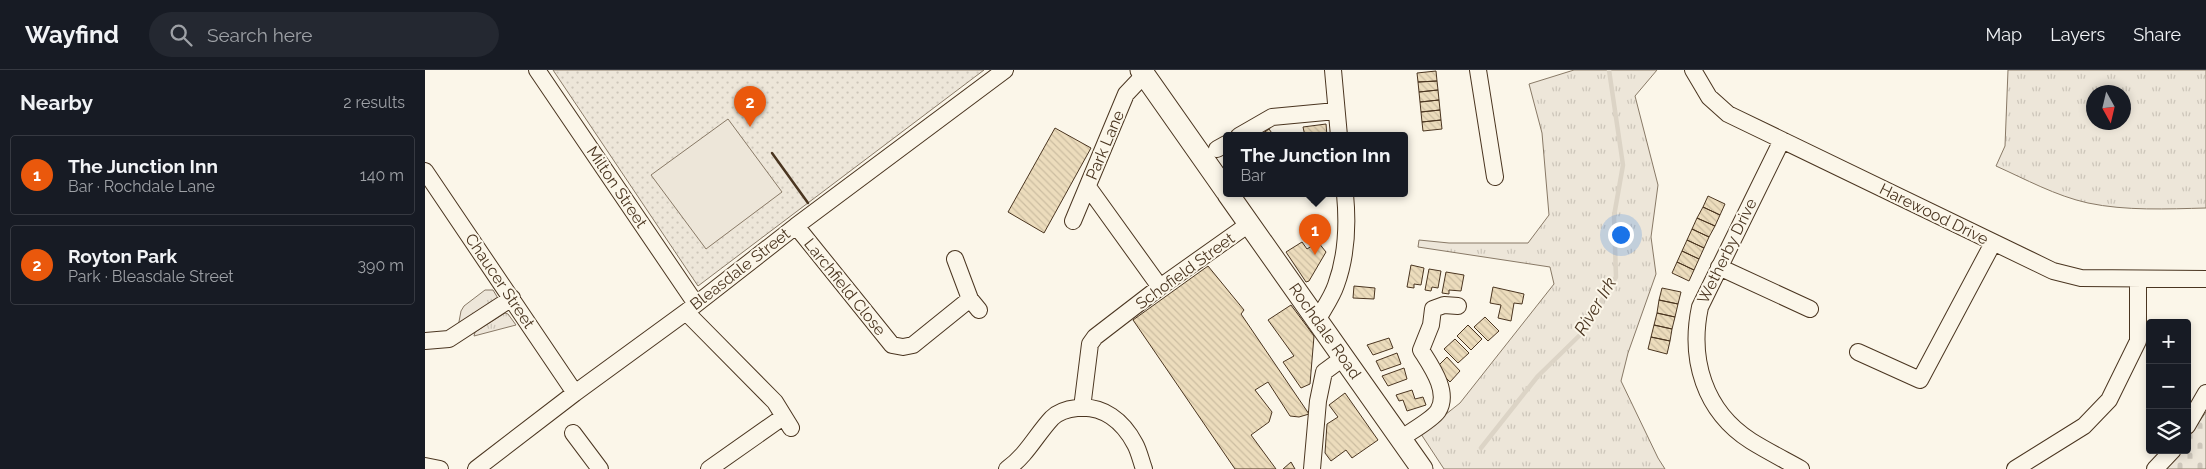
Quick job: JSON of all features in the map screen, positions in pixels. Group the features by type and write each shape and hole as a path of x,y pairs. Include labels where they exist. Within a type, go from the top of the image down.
{"main road":[{"name":"Rochdale Road","path":"1142,72 1223,186"},
{"name":"Rochdale Road","path":"1230,197 1422,469"}],"street":[{"name":"Milton Street","path":"537,70 691,308 775,402 787,423 709,469"},
{"name":"Bleasdale Street","path":"476,469 691,308 795,226 1005,70"},
{"path":"1334,70 1339,132"},
{"path":"1478,70 1495,177"},
{"name":"Harewood Drive","path":"1693,70 1709,97 1728,114 2053,271 2081,278 2138,280 2206,279"},
{"name":"Park Lane","path":"1073,221 1126,94 1142,72"},
{"path":"1246,132 1272,118 1336,111"},
{"name":"Wetherby Drive","path":"1782,140 1700,307 1696,323 1696,355 1704,384 1718,410 1739,432 1751,441 1801,469"},
{"name":"Chaucer Street","path":"428,177 575,393"},
{"path":"1088,187 1160,287"},
{"path":"1318,319 1336,287 1344,261 1348,224 1345,197"},
{"name":"Schofield Street","path":"1082,408 1089,344 1095,337 1160,287 1249,224"},
{"name":"Larchfield Close","path":"795,226 892,346 903,347 913,345 974,305 955,259"},
{"path":"1858,352 1920,380 1993,243"},
{"path":"1719,267 1811,309"},
{"path":"2015,469 2083,426 2109,400 2138,341 2138,280"},
{"path":"425,341 449,339 512,298"},
{"path":"1400,439 1437,412 1442,399 1436,375 1421,350 1431,325 1433,309 1444,305 1458,306"},
{"path":"1312,469 1318,401 1324,372 1343,358"},
{"path":"2191,419 2206,393"},
{"path":"1007,469 1027,452 1053,417 1068,409 1082,408 1104,412 1115,419 1135,444 1144,469"},
{"path":"573,433 600,469"},
{"path":"2155,469 2169,454"},
{"path":"425,466 440,469"}],"green space":[{"path":"553,70 984,70 698,286"},
{"path":"1574,70 1657,70 1635,96 1658,185 1651,237 1656,274 1628,353 1621,381 1665,469 1444,469 1421,434 1460,403 1554,284 1550,267 1418,247 1419,240 1449,243 1528,243 1549,215 1542,133 1529,84"},
{"path":"2008,70 2206,70 2206,208 2162,209 2102,206 2064,196 1996,166 2005,146"},
{"path":"728,119 782,192 706,249 651,175"},
{"path":"485,290 493,290 499,300 458,327 461,311 464,306"},
{"path":"505,313 508,314 516,325 474,336 475,332"},
{"path":"2206,412 2206,469 2158,469 2172,454 2191,454 2191,433"}],"building":[{"path":"1436,71 1437,81 1418,82 1417,73"},
{"path":"1437,81 1438,90 1419,92 1418,82"},
{"path":"1438,90 1439,100 1420,102 1419,92"},
{"path":"1439,100 1440,110 1421,112 1420,102"},
{"path":"1440,110 1441,120 1422,122 1421,112"},
{"path":"1441,120 1442,129 1423,131 1422,122"},
{"path":"1326,124 1327,132 1304,132 1303,127"},
{"path":"1055,128 1091,148 1044,233 1008,212"},
{"path":"1708,196 1725,204 1720,215 1703,207"},
{"path":"1311,197 1323,197 1312,203"},
{"path":"1703,207 1720,215 1715,226 1697,218"},
{"path":"1697,218 1715,226 1709,237 1692,229"},
{"path":"1692,229 1709,237 1704,248 1687,240"},
{"path":"1687,240 1704,248 1699,259 1682,251"},
{"path":"1302,242 1307,249 1318,242 1326,252 1309,281 1306,282 1286,252"},
{"path":"1682,251 1699,259 1694,270 1677,262"},
{"path":"1677,262 1694,270 1689,281 1672,273"},
{"path":"1411,265 1424,268 1421,285 1414,284 1414,288 1407,287"},
{"path":"1208,266 1244,310 1241,314 1309,414 1299,417 1290,416 1268,382 1255,390 1272,412 1269,422 1251,435 1276,469 1235,469 1133,320"},
{"path":"1429,269 1441,271 1438,288 1432,287 1431,291 1425,290"},
{"path":"1446,272 1464,275 1461,291 1449,290 1449,294 1442,293"},
{"path":"1354,286 1375,288 1374,299 1353,298"},
{"path":"1493,287 1524,294 1522,304 1514,303 1511,321 1498,318 1501,305 1490,303"},
{"path":"1662,288 1681,292 1678,304 1659,300"},
{"path":"1659,300 1678,304 1675,317 1657,313"},
{"path":"1291,305 1314,336 1310,384 1301,388 1283,362 1294,356 1268,320"},
{"path":"1657,313 1675,317 1672,329 1654,325"},
{"path":"1485,317 1499,331 1488,341 1474,327"},
{"path":"1468,325 1482,339 1471,350 1457,336"},
{"path":"1654,325 1672,329 1670,341 1651,337"},
{"path":"1651,337 1670,341 1667,354 1648,349"},
{"path":"1389,338 1393,348 1373,355 1367,345"},
{"path":"1455,339 1469,353 1458,363 1444,349"},
{"path":"1397,353 1401,364 1381,371 1376,361"},
{"path":"1447,357 1460,371 1450,382 1436,368"},
{"path":"1404,368 1407,379 1388,386 1382,376"},
{"path":"1412,390 1415,399 1423,397 1426,405 1407,411 1403,400 1399,401 1396,395"},
{"path":"1345,393 1378,440 1352,458 1346,450 1331,461 1325,453 1327,424 1338,417 1329,405"},
{"path":"1291,462 1295,469 1283,469"}],"waterway":[{"name":"River Irk","path":"1481,448 1538,376 1582,333 1616,277 1614,216 1623,165 1609,70"}],"wall":[{"path":"772,153 808,203"}],"place":[{"name":"Royton Park","path":"750,127"},
{"name":"The Junction Inn","path":"1315,255"}]}
